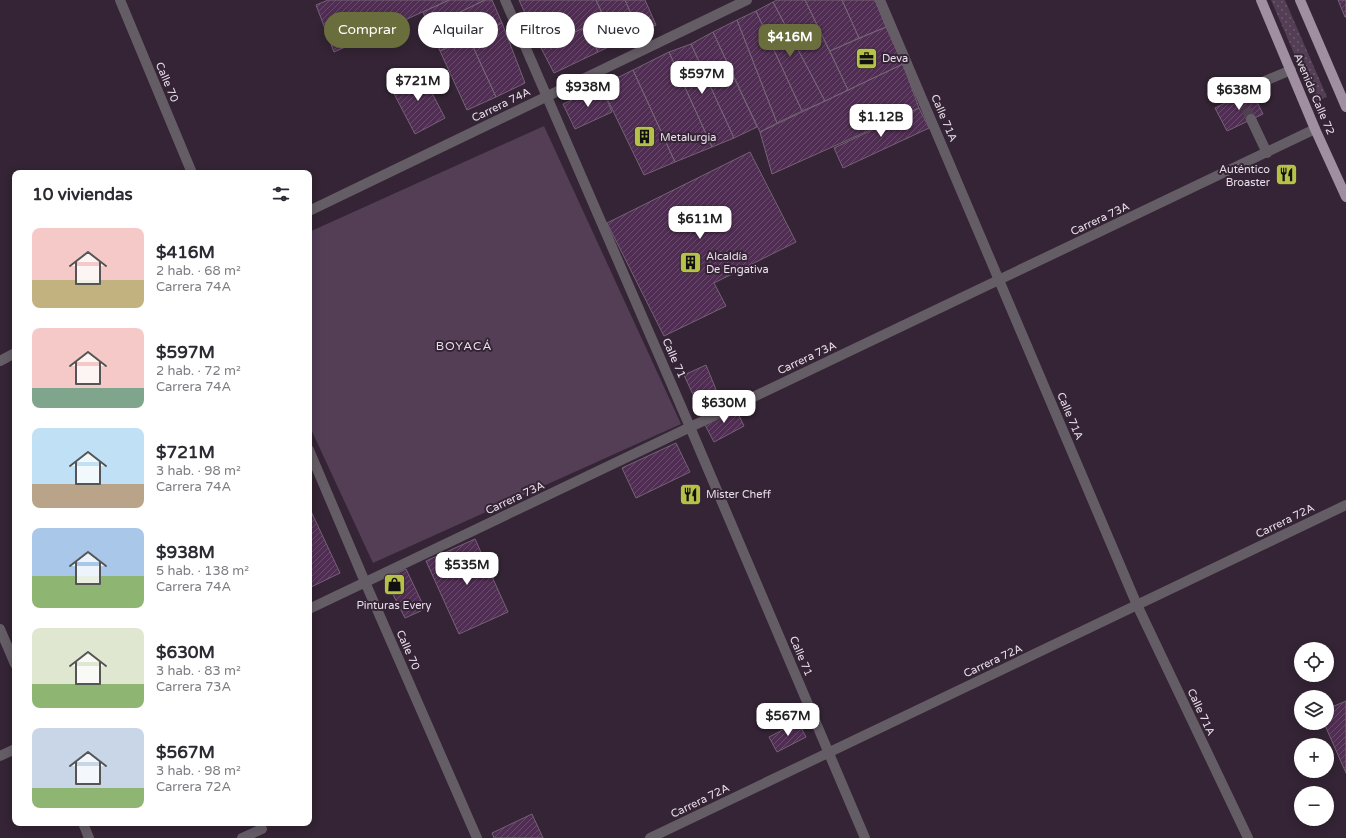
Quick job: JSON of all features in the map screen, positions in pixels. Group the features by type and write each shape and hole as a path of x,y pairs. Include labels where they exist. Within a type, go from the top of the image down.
{"main road":[{"name":"Avenida Calle 72","path":"1261,0 1346,197"},
{"path":"1300,0 1346,107"}],"street":[{"name":"Calle 70","path":"120,0 191,170"},
{"name":"Calle 71","path":"505,0 690,427 865,838"},
{"name":"Carrera 74A","path":"312,211 747,0"},
{"name":"Calle 71A","path":"880,0 1137,606 1248,838"},
{"path":"1240,95 1239,92 1290,70"},
{"path":"1336,83 1346,90"},
{"path":"1251,119 1267,153"},
{"name":"Carrera 73A","path":"312,608 1316,130"},
{"path":"0,361 12,355"},
{"name":"Calle 70","path":"312,457 477,838"},
{"name":"Carrera 72A","path":"650,838 1346,505"},
{"path":"0,629 12,657"},
{"path":"0,756 12,750"},
{"path":"84,826 89,838"},
{"path":"242,838 262,829"}],"shaded area":[{"path":"1271,0 1285,0 1327,97 1315,102"},
{"path":"544,126 681,424 373,563 312,431 312,231"}],"building":[{"path":"328,0 449,0 422,12 418,12 418,14 410,18 410,12 324,12 324,26 316,5"},
{"path":"449,0 485,0 460,12 423,12"},
{"path":"485,0 492,0 497,12 460,12"},
{"path":"519,0 596,0 601,12 583,12 583,28 575,32 575,12 524,12"},
{"path":"596,0 625,0 630,12 602,12"},
{"path":"625,0 645,0 650,12 630,12"},
{"path":"777,0 805,0 848,90 825,101 773,2"},
{"path":"805,0 842,0 859,38 830,51"},
{"path":"842,0 875,0 886,27 859,38"},
{"path":"1338,0 1346,0 1346,17 1345,17"},
{"path":"773,2 825,101 802,111 756,11"},
{"path":"756,11 802,111 777,123 737,20"},
{"path":"498,14 502,23 498,25"},
{"path":"737,20 777,123 760,132 713,32"},
{"path":"502,23 506,33 506,48 512,48 525,83 496,97 474,48 498,48 498,25"},
{"name":"Deva","path":"886,27 903,64 848,90 830,51"},
{"path":"583,28 583,48 596,48 598,52 554,73 541,48 575,48 575,32"},
{"path":"713,32 757,127 734,138 691,44"},
{"path":"691,44 734,138 712,147 669,52"},
{"path":"332,48 343,48 334,52"},
{"path":"439,48 447,48 440,51"},
{"path":"447,48 474,48 496,97 467,110 440,51"},
{"path":"596,48 606,48 598,52"},
{"path":"669,52 712,147 675,162 633,70"},
{"path":"903,64 919,108 772,174 760,132"},
{"path":"420,70 445,118 415,134 390,86"},
{"name":"Metalurgia","path":"633,70 675,162 644,175 601,86"},
{"path":"601,86 612,112 575,129 563,104"},
{"path":"1251,90 1263,114 1227,131 1215,108"},
{"path":"919,108 929,128 843,168 834,148"},
{"name":"Alcaldía De Engativa","path":"750,152 796,242 714,283 726,306 664,336 607,223"},
{"path":"706,365 717,392 696,401 684,375"},
{"path":"735,407 744,426 714,442 704,423"},
{"path":"676,443 690,472 636,498 622,468"},
{"path":"312,513 340,573 312,587"},
{"path":"475,539 508,612 459,634 426,561"},
{"path":"406,569 425,609 405,618 385,579"},
{"path":"1346,701 1346,773 1334,746 1334,738 1331,738 1327,730 1334,730 1334,706"},
{"path":"798,722 806,737 777,752 769,737"},
{"path":"532,814 543,838 494,838 492,833"}],"tunnel":[{"path":"1240,95 1251,119"}],"place":[{"name":"Deva","path":"867,58"},
{"name":"Metalurgia","path":"644,137"},
{"name":"Auténtico Broaster","path":"1286,175"},
{"name":"Alcaldía De Engativa","path":"691,262"},
{"name":"Mister Cheff","path":"691,494"},
{"name":"Pinturas Every","path":"394,585"}],"district":[{"name":"BOYACÁ","path":"464,346"}]}
